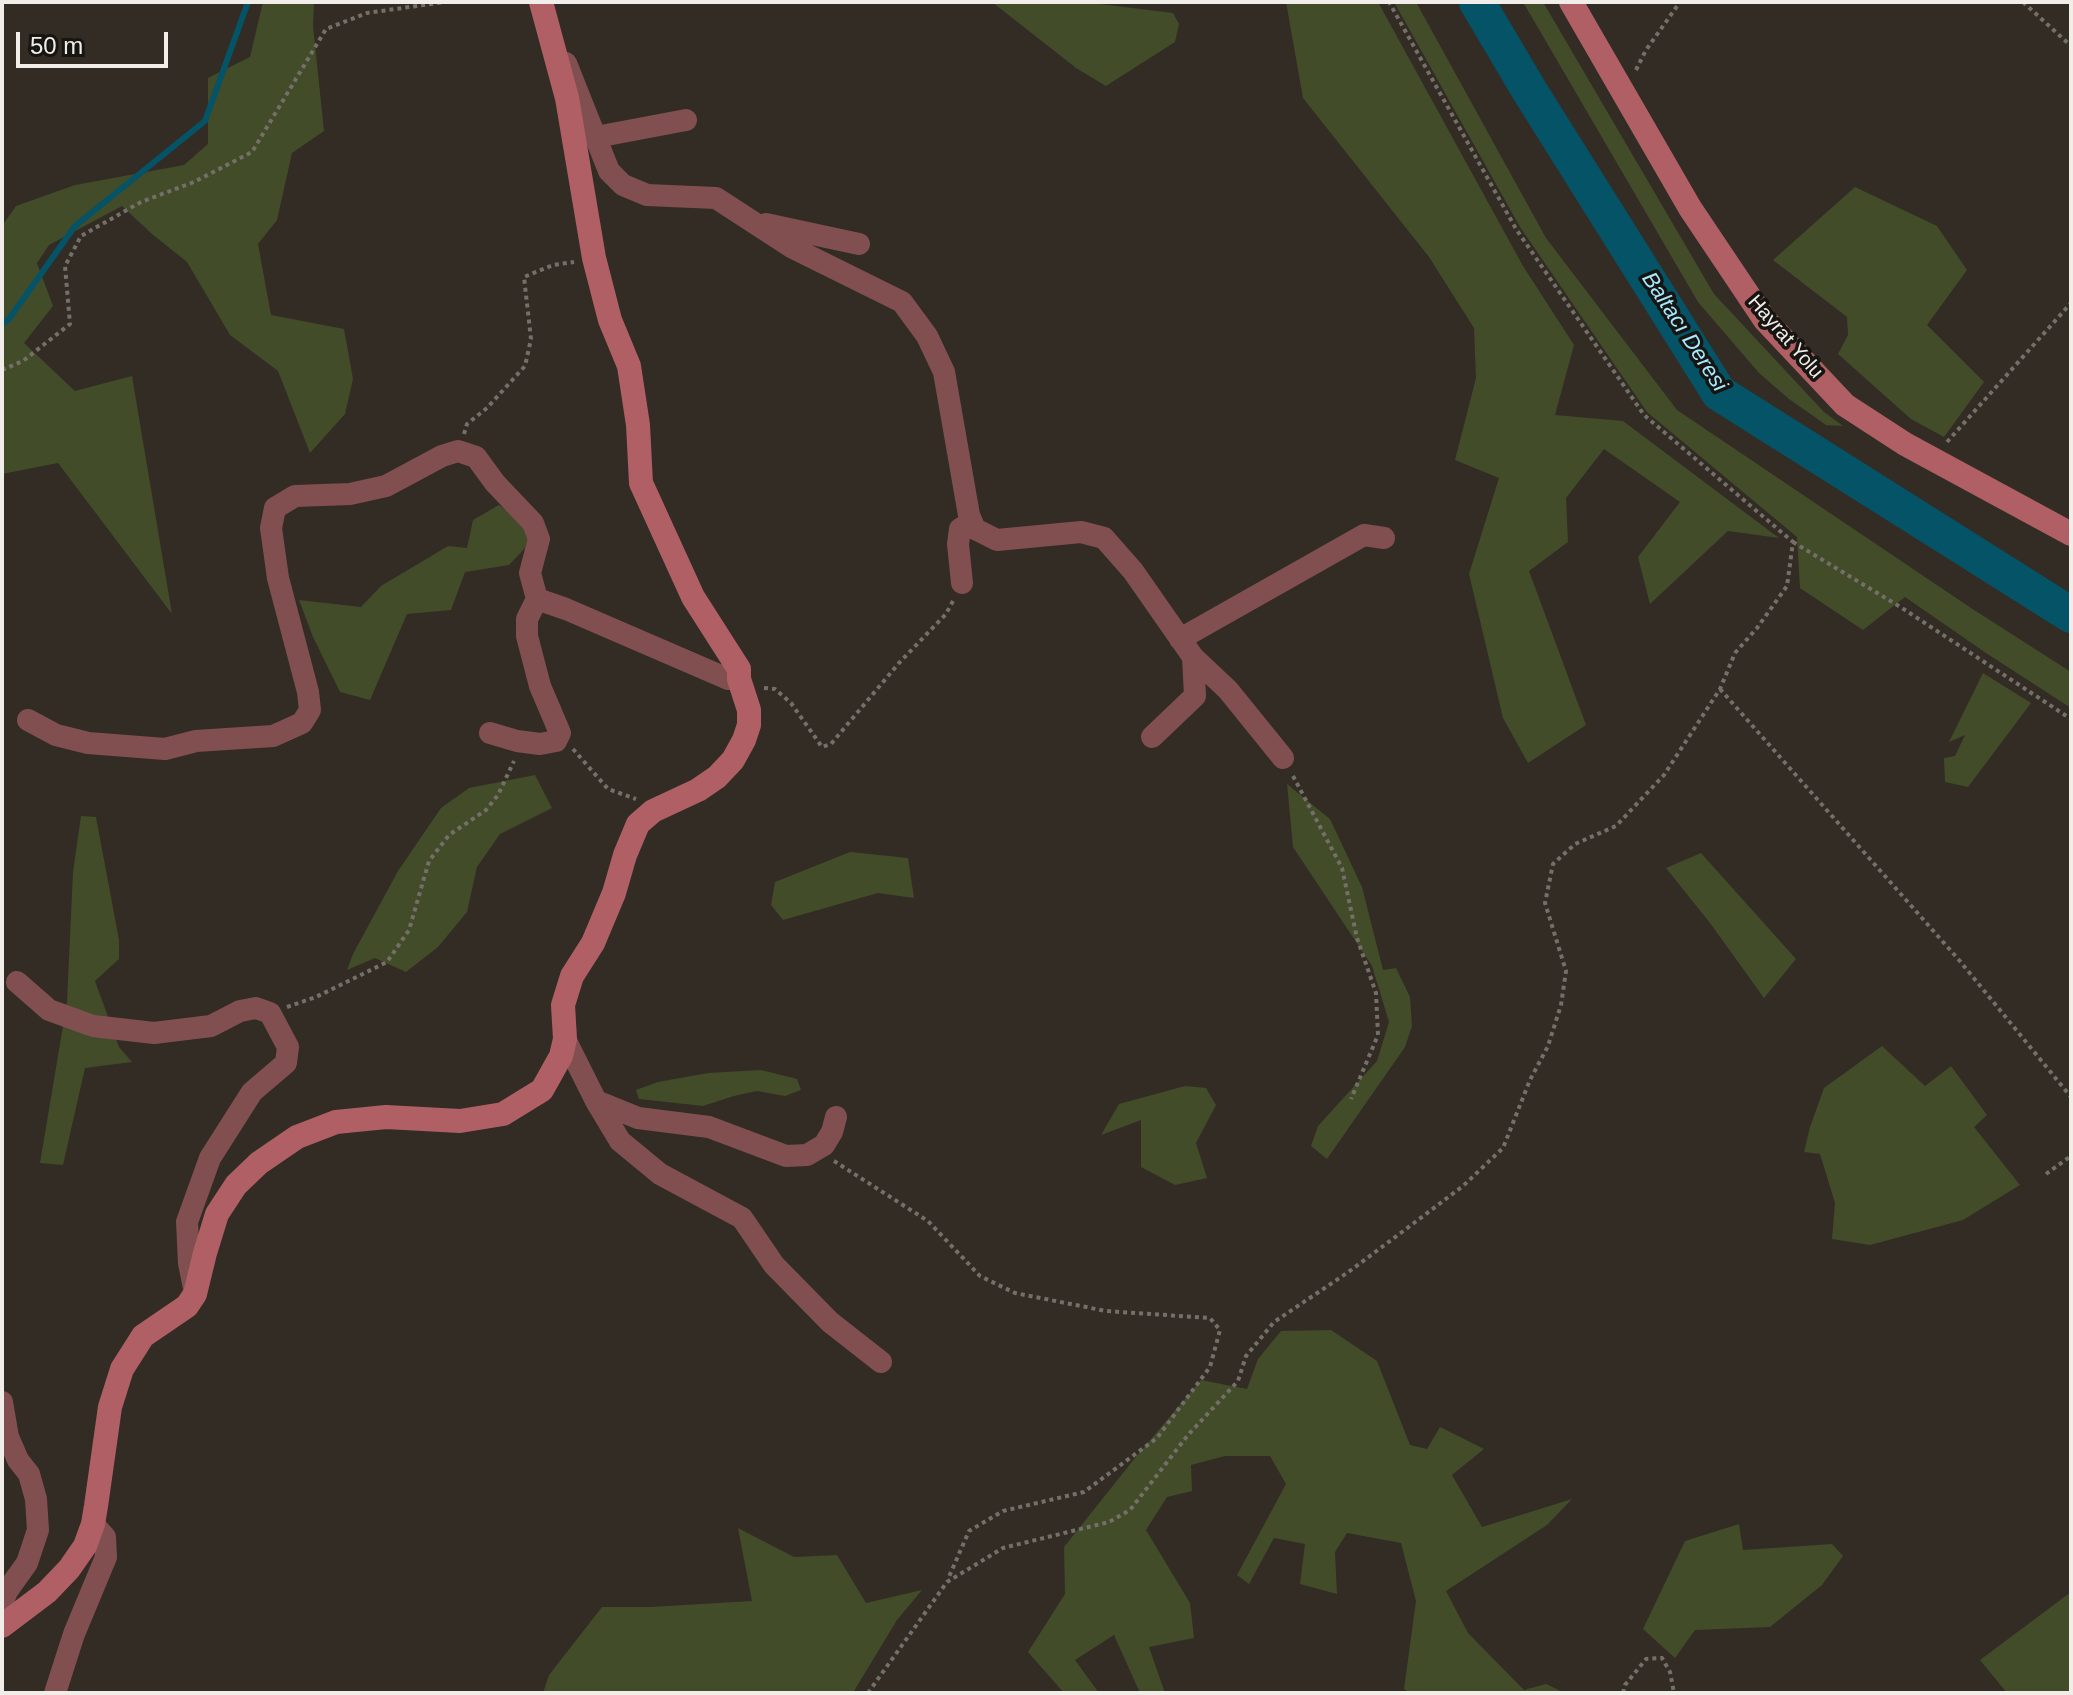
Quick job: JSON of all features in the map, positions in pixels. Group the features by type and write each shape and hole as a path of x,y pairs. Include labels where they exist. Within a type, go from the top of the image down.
{"street":[{"path":"542,2 609,171 623,185 647,195 716,198 793,248 902,302 927,336 944,372 971,522 975,529 997,540 1081,532 1104,538 1133,571 1187,648 1228,690 1283,758"},
{"path":"3,1616 47,1592 85,1546 93,1524 110,1407 122,1369 143,1336 187,1306 195,1294 217,1214 236,1185 259,1163 297,1137 336,1122 386,1117 460,1121 503,1114 542,1090 561,1056 565,1039 563,1005 572,976 593,943 638,824 653,811 698,790 717,777 733,760 744,740 749,725 749,710 739,669 693,597 641,483 638,425 629,366 610,320 594,258 567,98 542,2"},
{"name":"Hayrat Yolu","path":"1571,2 1690,208 1765,320 1845,405 1905,444 2071,534"},
{"path":"596,137 686,120"},
{"path":"749,220 859,244"},
{"path":"28,720 56,735 88,743 165,749 196,741 273,736 302,723 310,710 308,692 278,578 271,528 275,508 295,496 350,494 386,486 442,456 458,451 476,457 495,483 533,523 539,539 530,573 537,599 527,619 527,636 540,686 560,733 556,741 540,744 490,733"},
{"path":"962,583 958,544 960,529 971,522"},
{"path":"1187,648 1364,535 1384,538"},
{"path":"537,599 741,682"},
{"path":"1152,737 1195,696 1187,648"},
{"path":"17,982 49,1010 93,1026 154,1033 211,1026 240,1011 256,1008 270,1013 288,1047 286,1063 252,1092 210,1158 187,1222 189,1263 195,1294"},
{"path":"565,1039 620,1141 660,1174 742,1218 774,1265 830,1322 881,1362"},
{"path":"596,1101 638,1118 709,1127 786,1156 807,1155 824,1145 836,1117"},
{"path":"2,1402 10,1467 29,1474 36,1499 38,1530 27,1563 7,1591 3,1616"},
{"path":"55,1693 74,1634 106,1557 105,1537 93,1524"}],"path":[{"path":"2,370 23,361 70,324 65,266 81,236 141,202 194,182 252,152 326,29 367,13 445,2"},
{"path":"1389,2 1516,229 1644,415 1793,542 1902,608 2071,719"},
{"path":"1623,93 1646,50 1680,2"},
{"path":"2023,2 2071,46"},
{"path":"458,451 467,424 487,408 525,366 531,339 524,277 553,265 594,258"},
{"path":"1932,458 2071,303"},
{"path":"947,1582 1003,1548 1109,1522 1130,1510 1188,1435 1238,1381 1246,1356 1274,1322 1347,1273 1463,1186 1503,1148 1530,1080 1548,1046 1561,1005 1566,971 1545,903 1553,864 1575,844 1616,826 1664,775 1720,689 1735,653 1787,586 1793,542"},
{"path":"741,682 775,689 791,703 822,747 831,744 899,663 946,614 962,583"},
{"path":"1720,689 1959,960 2071,1097"},
{"path":"560,733 608,789 634,799 678,800"},
{"path":"270,1013 316,997 387,962 409,930 429,861 449,835 486,810 498,795 523,742"},
{"path":"1283,758 1342,868 1357,938 1376,993 1378,1035 1351,1099"},
{"path":"816,1150 928,1221 980,1276 1015,1293 1106,1311 1210,1318 1220,1330 1210,1367 1157,1438 1084,1492 1003,1511 969,1531 947,1582 868,1693"},
{"path":"2046,1174 2071,1156"},
{"path":"1623,1693 1625,1685 1646,1659 1662,1658 1670,1672 1674,1693"}],"green space":[{"path":"263,2 314,2 313,26 324,131 292,153 277,220 258,244 271,315 344,329 353,379 345,414 310,453 278,371 230,335 187,262 122,206 49,245 37,263 53,306 24,343 75,391 132,376 172,614 58,463 2,474 2,226 16,206 75,185 184,165 208,144 208,78 250,57"},
{"path":"992,2 1084,2 1173,13 1179,24 1175,42 1106,86 1076,68"},
{"path":"1286,2 1378,2 1523,266 1574,345 1555,415 1623,421 1779,538 1728,531 1650,604 1638,557 1680,502 1604,449 1566,498 1568,542 1529,571 1586,725 1528,763 1503,718 1469,574 1499,478 1455,460 1476,378 1474,328 1429,257 1303,98"},
{"path":"1394,2 1416,2 1546,238 1677,410 2071,672 2071,708 1905,597 1863,630 1800,588 1797,537 1647,412 1520,227"},
{"path":"1523,2 1543,2 1714,294 1824,412 1843,426 1826,425 1789,399 1759,373 1698,302"},
{"path":"1855,187 1937,226 1967,270 1927,325 1984,382 1944,437 1911,419 1838,354 1848,335 1847,317 1773,260"},
{"path":"499,505 521,520 530,534 525,548 509,565 465,572 451,610 407,614 370,700 340,692 299,600 361,607 381,586 448,546 467,548 473,520"},
{"path":"1983,673 2031,703 1968,787 1945,782 1944,758 1955,756 1965,735 1949,742"},
{"path":"535,775 552,808 500,834 477,867 467,912 438,947 406,972 375,958 347,970 398,871 441,808 469,788"},
{"path":"1287,784 1330,819 1362,887 1383,970 1396,968 1410,997 1412,1026 1405,1047 1327,1159 1311,1146 1318,1126 1377,1061 1389,1022 1372,966 1293,847"},
{"path":"81,816 96,817 119,940 119,959 95,981 119,1047 132,1062 85,1068 63,1165 40,1163 67,1002 73,872"},
{"path":"850,852 908,858 914,898 878,893 783,920 771,905 775,882"},
{"path":"1701,853 1796,959 1764,998 1666,868"},
{"path":"1882,1046 1925,1086 1951,1066 1987,1115 1974,1127 2020,1185 1963,1220 1870,1245 1832,1239 1835,1203 1820,1154 1804,1152 1810,1127 1824,1088"},
{"path":"761,1070 797,1079 801,1090 785,1096 757,1091 703,1106 639,1099 636,1090 658,1082 708,1073"},
{"path":"1185,1086 1206,1088 1216,1105 1196,1143 1207,1178 1175,1185 1141,1167 1141,1120 1101,1135 1119,1104"},
{"path":"1331,1330 1377,1361 1410,1445 1427,1449 1440,1427 1484,1449 1452,1475 1482,1527 1572,1499 1547,1525 1446,1591 1468,1633 1524,1690 1546,1684 1565,1693 1410,1693 1404,1689 1416,1601 1401,1543 1347,1533 1335,1552 1337,1594 1300,1584 1305,1544 1274,1538 1249,1584 1237,1575 1286,1484 1270,1456 1225,1456 1191,1465 1192,1491 1167,1497 1146,1530 1190,1603 1194,1638 1149,1647 1165,1693 1140,1693 1114,1635 1075,1660 1099,1693 1064,1693 1028,1652 1065,1594 1064,1547 1201,1380 1247,1389 1258,1359 1281,1331"},
{"path":"1739,1524 1743,1550 1832,1544 1843,1556 1822,1585 1770,1627 1695,1630 1675,1658 1643,1629 1685,1541"},
{"path":"738,1528 794,1557 837,1555 866,1603 922,1590 897,1620 854,1691 543,1693 549,1675 602,1607 752,1601"},
{"path":"2071,1592 2071,1691 2007,1693 1980,1660"}],"waterway":[{"path":"2,324 9,319 75,226 205,121 248,2"},
{"name":"Baltacı Deresi","path":"1477,2 1719,393 2071,615"}]}
